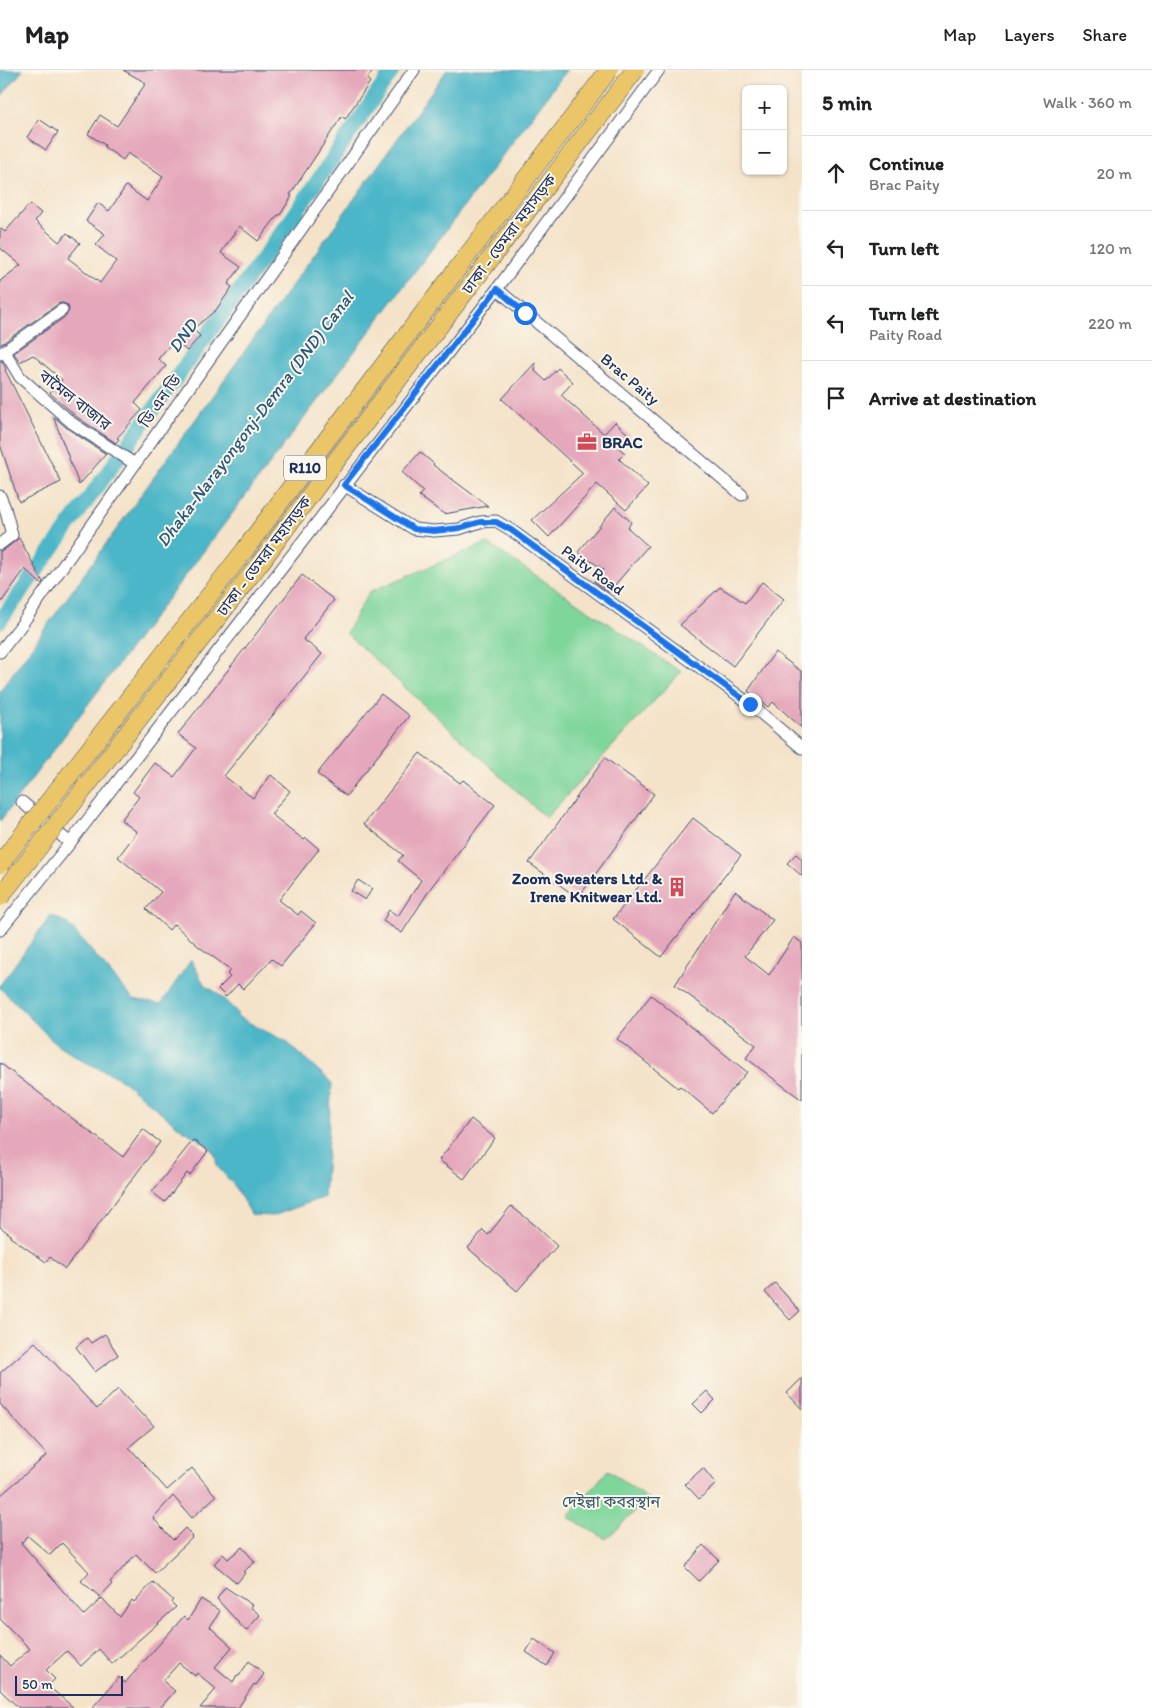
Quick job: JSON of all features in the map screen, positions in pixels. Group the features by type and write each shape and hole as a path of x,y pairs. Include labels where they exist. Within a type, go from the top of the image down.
{"main road":[{"name":"ঢাকা - ডেমরা মহাসড়ক","path":"0,864 244,550 609,70"},
{"name":"ঢাকা - ডেমরা মহাসড়ক","path":"0,897 254,571 635,70"}],"street":[{"name":"ডি এন ডি","path":"0,652 136,464 414,70"},
{"path":"0,930 70,843 344,485 497,289 660,70"},
{"name":"Brac Paity","path":"497,289 742,495"},
{"path":"2,353 62,310"},
{"name":"বামৈল বাজার","path":"2,353 20,378 65,416 136,464"},
{"name":"Paity Road","path":"344,485 414,529 443,530 460,528 480,522 496,522 511,530 750,704 802,748"},
{"path":"0,496 12,535 0,544"},
{"path":"22,802 70,843"}],"green space":[{"path":"487,543 681,672 546,818 346,633 369,592"},
{"name":"দেইল্লা কবরস্থান","path":"608,1470 648,1499 606,1539 568,1517"}],"water":[{"path":"0,70 23,70 0,98"},
{"name":"Dhaka-Narayongonj-Demra (DND) Canal","path":"447,70 567,70 0,821 0,691"},
{"path":"51,915 68,924 133,999 161,1004 191,960 205,986 216,992 236,1011 238,1017 287,1042 332,1083 324,1197 273,1216 252,1215 232,1183 217,1166 215,1155 209,1146 180,1128 119,1078 77,1058 54,1042 0,988 0,985"}],"building":[{"path":"123,70 373,70 367,79 370,82 345,119 342,116 290,195 292,196 280,215 278,215 258,241 239,226 221,253 241,267 228,284 232,287 216,310 193,329 200,336 187,351 174,340 158,359 166,366 135,403 142,410 117,438 119,439 116,443 77,417 50,393 62,380 33,355 20,362 14,353 66,316 69,310 68,305 58,304 0,345 0,281 21,265 0,248 0,228 5,232 30,204 41,213 35,221 59,242 67,233 80,243 68,258 100,283 116,261 96,245 105,234 86,221 98,203 109,211 126,186 147,201 163,177 128,153 123,160 88,134 100,115 117,126 146,83"},
{"path":"39,119 58,132 46,150 27,137"},
{"path":"0,361 2,361 61,482 19,502 0,444"},
{"name":"BRAC","path":"535,363 535,371 546,381 558,368 573,382 561,395 604,434 615,422 630,436 619,448 625,453 619,459 648,486 626,510 597,484 549,537 532,520 583,473 502,399"},
{"path":"53,416 68,429 106,454 79,485"},
{"path":"420,452 433,465 488,506 444,514 419,496 423,491 402,472"},
{"path":"615,507 631,522 628,528 648,546 609,592 594,581 604,570 578,552"},
{"path":"19,538 43,582 41,584 25,569 0,604 0,551"},
{"path":"302,575 334,600 303,639 322,654 224,776 253,798 271,775 290,791 271,814 304,840 306,838 319,849 279,900 298,915 301,911 316,923 281,966 272,959 243,989 238,984 226,997 218,989 230,977 227,974 231,970 198,946 174,924 169,930 146,909 161,892 118,857 137,832 121,820 139,797 133,792 155,763 174,777 196,748 178,734"},
{"path":"762,582 784,599 733,666 680,625 720,587 745,603"},
{"path":"775,652 802,672 802,728 773,702 768,707 748,691"},
{"path":"381,694 409,716 346,796 317,774"},
{"path":"420,753 460,783 463,780 495,805 432,886 402,933 383,921 389,910 398,916 421,880 398,861 403,855 364,824"},
{"name":"Zoom Sweaters Ltd. & Irene Knitwear Ltd.","path":"605,758 654,794 578,898 529,863"},
{"name":"Zoom Sweaters Ltd. & Irene Knitwear Ltd.","path":"693,818 741,855 661,957 613,919"},
{"path":"796,854 802,859 802,876 787,863"},
{"path":"358,880 372,889 365,900 351,891"},
{"path":"735,891 773,920 745,956 769,975 794,937 802,943 802,1100 746,1058 756,1045 675,985"},
{"path":"651,995 747,1072 712,1113 680,1086 678,1088 617,1039"},
{"path":"0,1063 123,1157 143,1129 160,1142 65,1269 50,1257 46,1262 10,1237 11,1235 0,1227"},
{"path":"471,1119 495,1138 464,1179 439,1160"},
{"path":"193,1140 208,1151 190,1175 187,1173 165,1202 152,1192"},
{"path":"511,1206 557,1246 517,1291 468,1248 483,1230 488,1235"},
{"path":"775,1283 800,1311 790,1320 765,1292"},
{"path":"105,1334 118,1355 95,1372 76,1347 87,1338 91,1343"},
{"path":"35,1342 97,1409 118,1389 154,1426 129,1447 167,1490 192,1468 216,1496 192,1518 173,1496 153,1518 173,1540 185,1528 193,1537 155,1573 136,1554 110,1582 112,1584 100,1597 81,1581 89,1572 62,1543 50,1555 28,1536 21,1543 84,1615 102,1598 120,1617 132,1600 134,1602 153,1582 173,1600 171,1602 176,1607 112,1664 99,1649 81,1666 67,1651 46,1670 55,1679 48,1686 74,1708 19,1708 0,1690 0,1655 10,1666 30,1649 0,1619 0,1496 47,1455 0,1404 0,1373"},
{"path":"802,1378 802,1409 787,1393"},
{"path":"707,1391 715,1400 702,1413 693,1404"},
{"path":"703,1468 716,1484 699,1499 685,1484"},
{"path":"703,1545 719,1560 699,1581 685,1567"},
{"path":"242,1547 255,1562 243,1572 245,1573 237,1583 214,1564 223,1554 228,1559"},
{"path":"225,1587 252,1605 250,1607 260,1615 246,1631 217,1599"},
{"path":"201,1599 220,1611 210,1627 232,1647 215,1667 233,1682 249,1661 264,1674 256,1685 254,1684 238,1708 200,1708 216,1689 197,1673 195,1676 179,1663 163,1681 175,1691 160,1708 92,1708 119,1677 125,1683 184,1616 188,1620"},
{"path":"534,1639 555,1653 547,1666 526,1652"}],"waterway":[{"name":"DND","path":"0,621 292,218 393,70"}],"place":[{"name":"BRAC","path":"587,442"},
{"name":"Zoom Sweaters Ltd. & Irene Knitwear Ltd.","path":"677,887"}],"route":[{"path":"525,313 497,289 344,485 414,529 434,531 460,528 480,522 496,522 511,530 750,704"}]}
